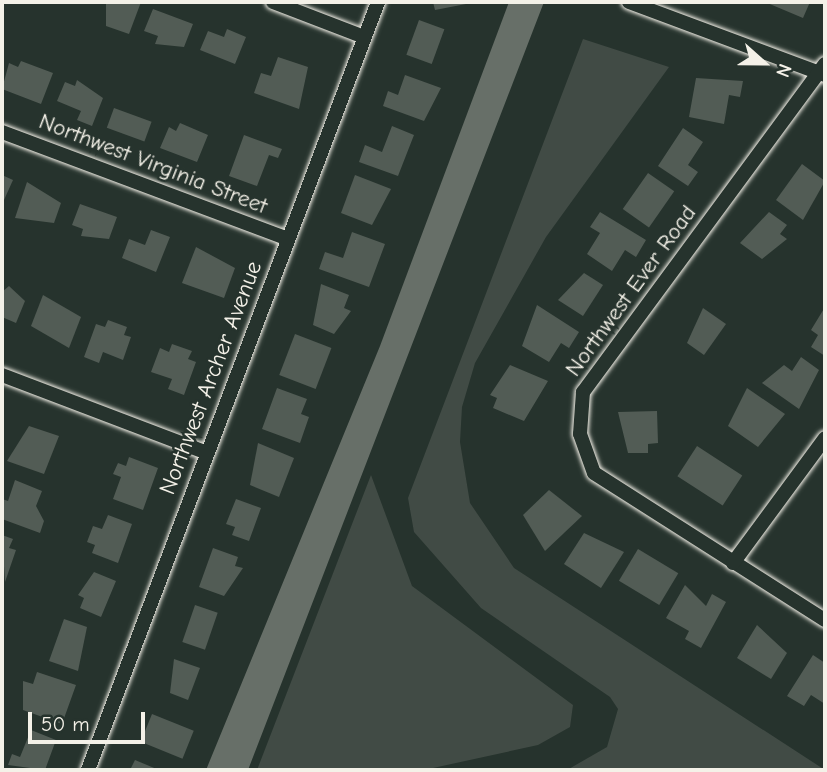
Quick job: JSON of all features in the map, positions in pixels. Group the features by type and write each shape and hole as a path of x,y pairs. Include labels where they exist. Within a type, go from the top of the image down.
{"street":[{"path":"273,2 364,37"},
{"name":"Northwest Archer Avenue","path":"88,770 378,2"},
{"path":"629,2 824,70"},
{"name":"Northwest Ever Road","path":"824,70 583,392 580,435 594,473 825,620"},
{"name":"Northwest Virginia Street","path":"2,131 288,239"},
{"path":"2,374 207,453"},
{"path":"733,563 825,438"}],"shaded area":[{"path":"509,2 544,2 248,770 206,770 380,346"},
{"path":"583,39 669,67 546,237 475,363 462,407 460,442 470,503 514,568 825,770 567,770 607,747 618,709 610,697 481,608 414,532 408,498"},
{"path":"371,475 412,586 573,705 570,727 538,745 424,770 257,770"}],"building":[{"path":"106,2 141,2 129,34 106,26"},
{"path":"433,2 466,2 466,4 435,10"},
{"path":"765,2 810,2 803,18"},
{"path":"153,9 193,24 184,47 155,44 158,36 144,31"},
{"path":"419,20 444,29 432,64 406,55"},
{"path":"227,29 246,37 235,64 200,50 208,31 224,37"},
{"path":"278,57 308,67 299,109 254,93 261,73 271,76"},
{"path":"21,61 53,73 41,104 2,89 9,63 18,67"},
{"path":"405,75 441,88 424,121 383,106 388,91 398,95"},
{"path":"696,78 743,81 740,97 729,95 724,124 689,117"},
{"path":"77,80 103,98 92,126 77,120 81,111 57,101 65,82 75,86"},
{"path":"114,108 152,122 144,141 107,128"},
{"path":"180,123 208,135 197,162 160,148 169,127 176,131"},
{"path":"392,126 414,135 398,176 359,162 365,145 382,152"},
{"path":"683,128 703,142 688,165 698,172 688,186 658,166"},
{"path":"244,135 282,149 278,158 269,155 257,186 229,176"},
{"path":"802,164 825,181 803,220 776,200"},
{"path":"648,173 674,191 649,227 623,209"},
{"path":"2,175 13,180 4,200 2,199"},
{"path":"355,175 391,189 372,225 341,213"},
{"path":"27,182 61,203 54,223 15,218"},
{"path":"80,204 117,217 109,239 81,236 83,229 72,225"},
{"path":"600,212 646,240 636,257 625,250 612,271 587,254 600,233 590,227"},
{"path":"769,212 787,225 780,234 787,239 762,259 740,243"},
{"path":"151,230 170,237 156,272 122,258 129,239 145,245"},
{"path":"352,232 385,244 369,287 319,269 325,252 343,258"},
{"path":"196,247 235,268 224,298 182,283"},
{"path":"584,273 603,285 583,316 558,300"},
{"path":"321,284 349,295 344,308 351,311 334,334 313,325"},
{"path":"9,286 25,301 16,323 2,317 2,292"},
{"path":"43,295 81,317 69,348 31,326"},
{"path":"537,305 579,332 569,348 561,343 549,362 522,346"},
{"path":"825,307 825,356 811,347 818,335 811,330"},
{"path":"703,308 726,324 704,355 687,343"},
{"path":"108,320 127,327 124,335 131,337 123,360 103,352 99,363 84,357 96,324 105,327"},
{"path":"295,334 331,348 316,389 279,375"},
{"path":"172,344 192,351 188,359 196,362 184,395 168,389 172,379 151,372 160,348 169,352"},
{"path":"801,357 819,370 799,409 762,383 784,365 792,371"},
{"path":"510,365 548,381 524,421 493,408 497,398 490,395"},
{"path":"277,388 307,399 301,414 309,417 300,443 262,429"},
{"path":"747,388 785,414 758,447 728,426"},
{"path":"657,411 658,443 648,444 648,453 628,453 618,412"},
{"path":"29,426 59,436 44,474 7,461"},
{"path":"258,443 294,458 279,497 250,485"},
{"path":"697,446 742,475 723,506 677,476"},
{"path":"129,457 158,468 143,510 113,499 121,477 113,474 118,463 126,466"},
{"path":"15,480 42,491 36,506 44,521 40,533 2,519 2,499 8,501"},
{"path":"549,490 582,516 545,551 523,515"},
{"path":"236,499 261,508 249,541 232,535 235,527 226,524"},
{"path":"108,515 132,524 118,563 92,553 95,545 87,542 93,526 102,529"},
{"path":"584,533 624,552 601,588 564,564"},
{"path":"2,535 13,539 9,548 16,550 5,582"},
{"path":"213,548 238,557 235,566 243,568 224,596 199,587"},
{"path":"638,549 678,573 659,605 619,581"},
{"path":"94,572 116,581 101,617 80,608 84,598 78,595"},
{"path":"685,585 706,606 712,594 726,602 701,648 685,639 689,631 666,618"},
{"path":"195,605 218,613 205,650 182,642"},
{"path":"64,619 87,627 78,671 49,661"},
{"path":"757,625 787,653 771,679 737,658"},
{"path":"813,655 825,663 825,704 811,695 804,706 787,696"},
{"path":"174,659 200,668 188,700 170,693"},
{"path":"37,672 76,685 62,724 23,710 23,681 33,684"},
{"path":"152,714 194,731 182,759 141,742"},
{"path":"31,730 56,740 45,770 8,765 12,754 20,757"},
{"path":"135,760 159,770 130,770"}]}
